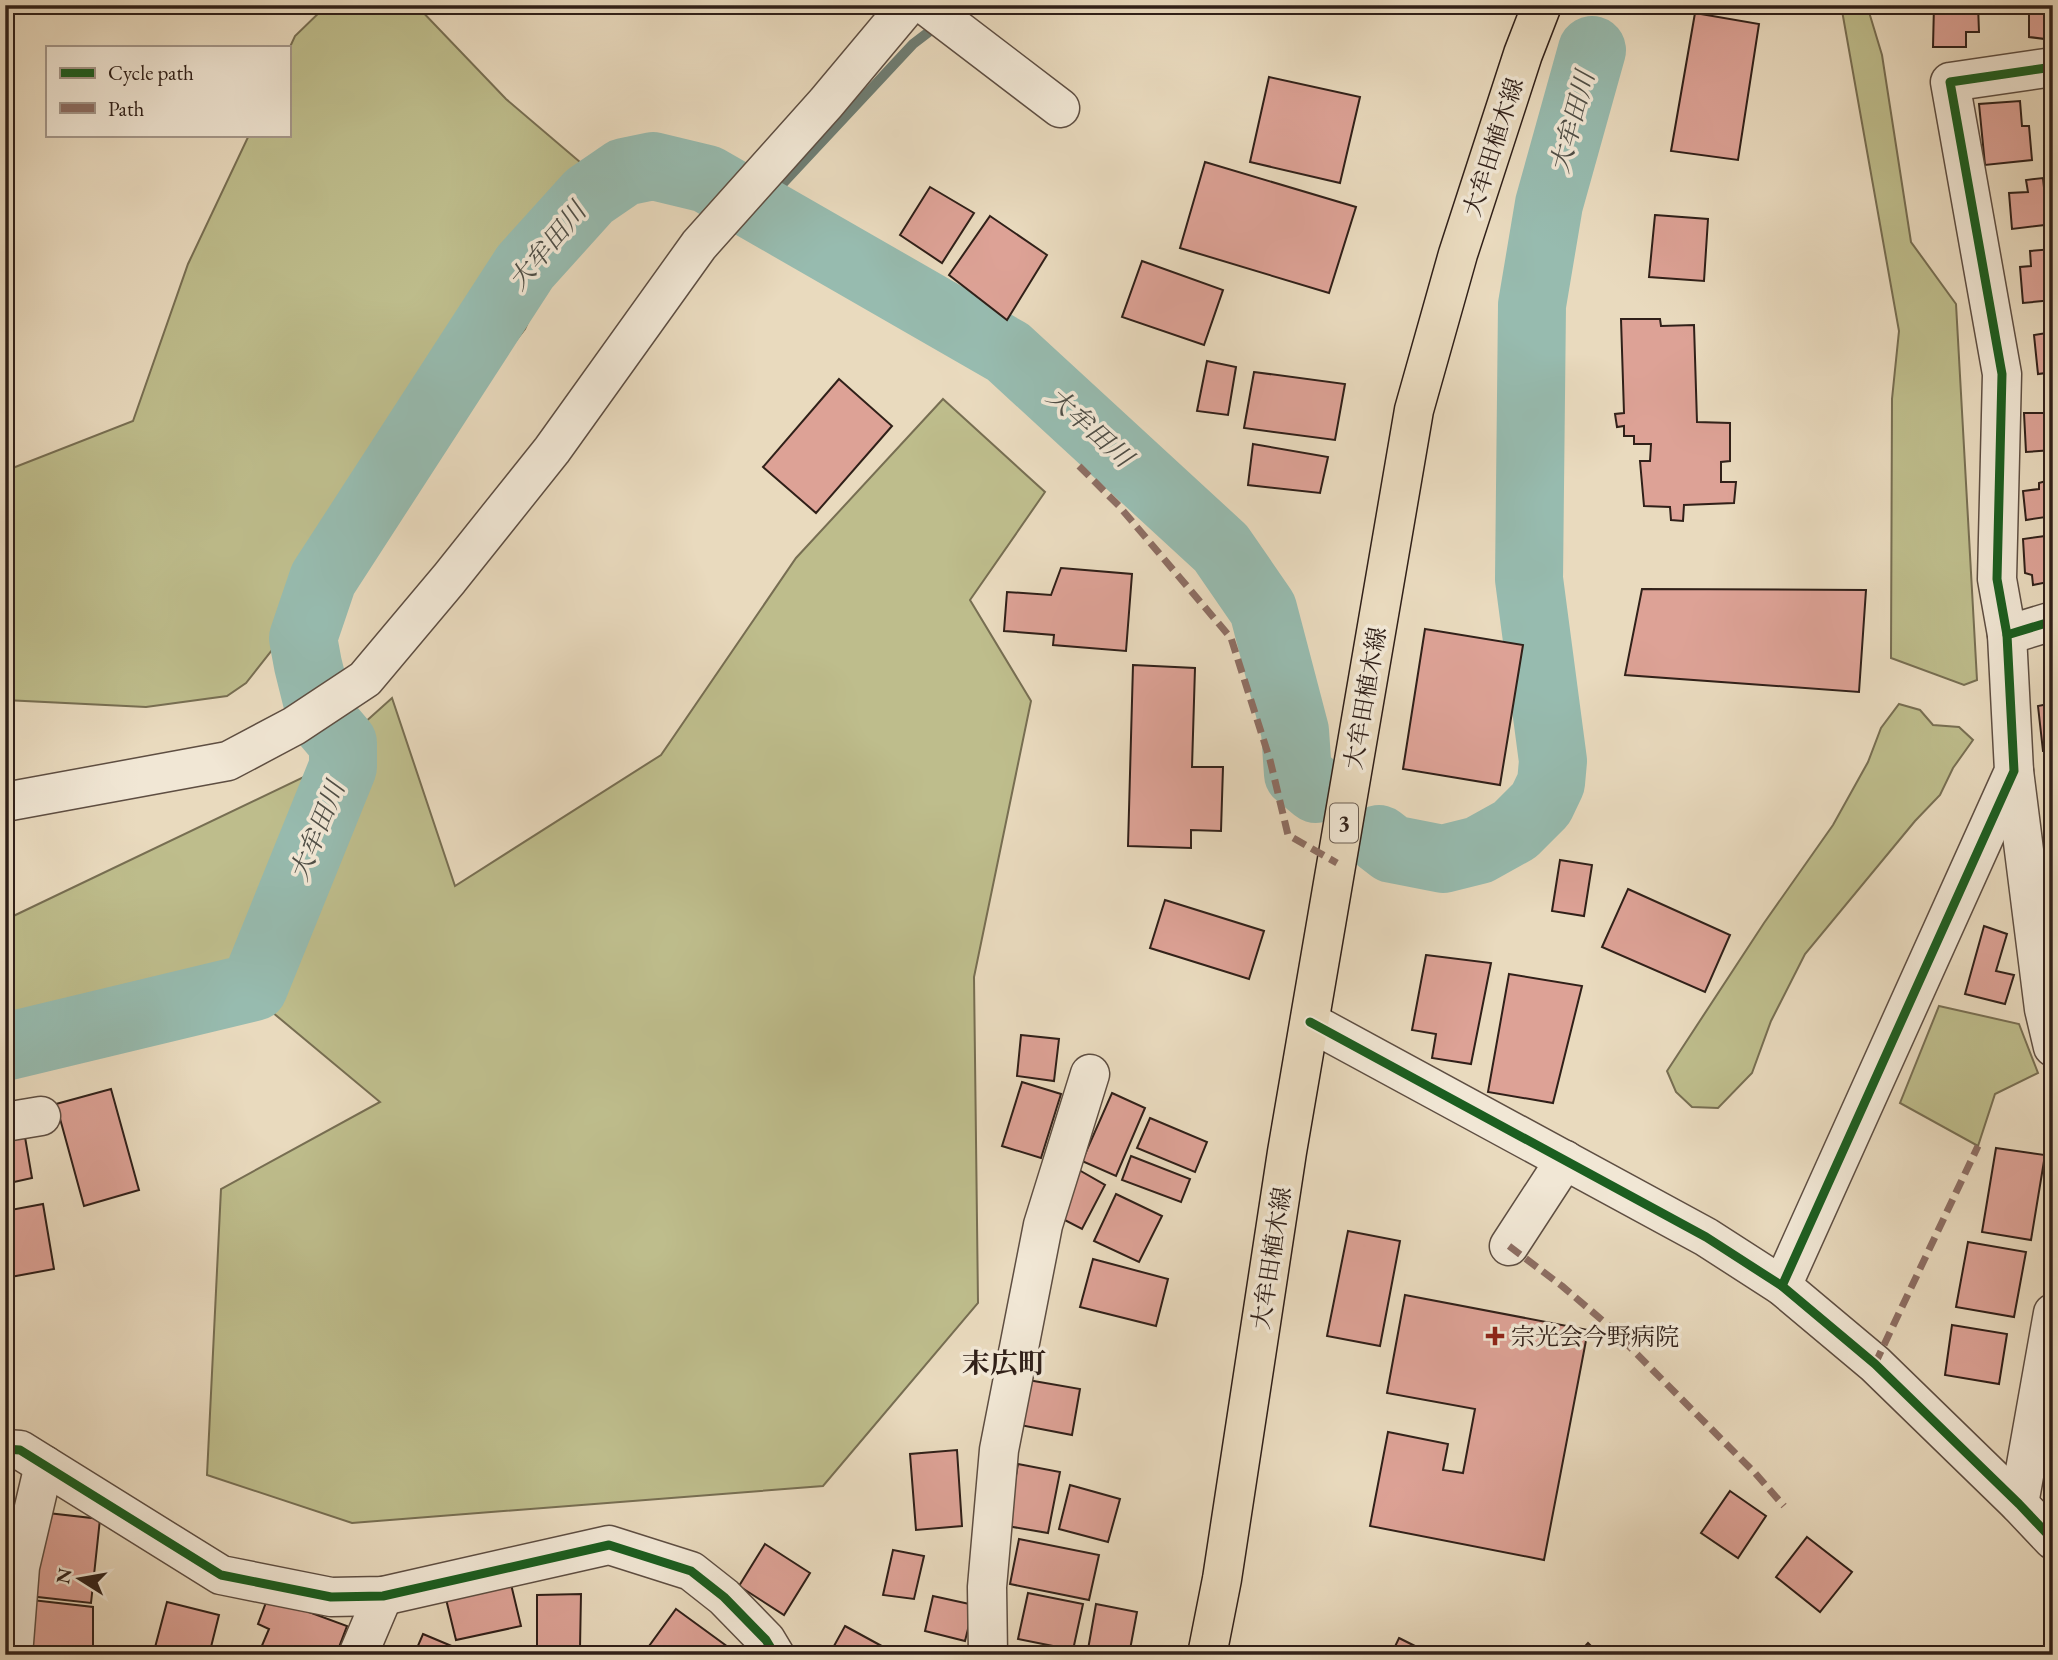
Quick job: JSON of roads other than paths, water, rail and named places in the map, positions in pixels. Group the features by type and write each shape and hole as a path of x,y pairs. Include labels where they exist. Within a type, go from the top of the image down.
{"main road":[{"name":"大牟田植木線","path":"1206,1655 1222,1579 1287,1152 1413,410 1458,254 1523,54 1542,5"}],"street":[{"path":"5,802 228,761 294,726 365,679 552,450 699,244 826,103 908,5"},
{"path":"925,5 1060,108"},
{"path":"2053,67 1950,82 2002,374 1997,579 2007,635 2014,771 2053,1047"},
{"path":"2007,635 2053,621"},
{"path":"1782,1286 2014,771"},
{"path":"1310,1022 1706,1237 1782,1286 1875,1364 2053,1540"},
{"path":"988,1655 986,1587 999,1450 1043,1225 1090,1074"},
{"path":"1509,1245 1565,1160"},
{"path":"2019,1504 2053,1313"},
{"path":"5,1449 20,1450 221,1575 331,1597 383,1596 609,1545 691,1571 724,1597 766,1640 775,1655"},
{"path":"13,1655 20,1567 44,1465"},
{"path":"358,1655 383,1596"}],"waterway":[{"path":"758,210 913,44 964,5"},
{"name":"大牟田川","path":"1379,839 1392,849 1443,859 1479,850 1515,830 1541,804 1551,783 1553,761 1529,579 1532,305 1549,204 1592,50"},
{"name":"大牟田川","path":"5,1047 254,987 343,767 343,743 321,717 303,638 323,579 525,267 589,196 624,172 653,166 707,179 1008,352 1221,548 1263,609 1295,731 1298,774 1316,789"}],"place":[{"name":"宗光会今野病院","path":"1495,1336"}],"district":[{"name":"末広町","path":"1004,1363"}]}
